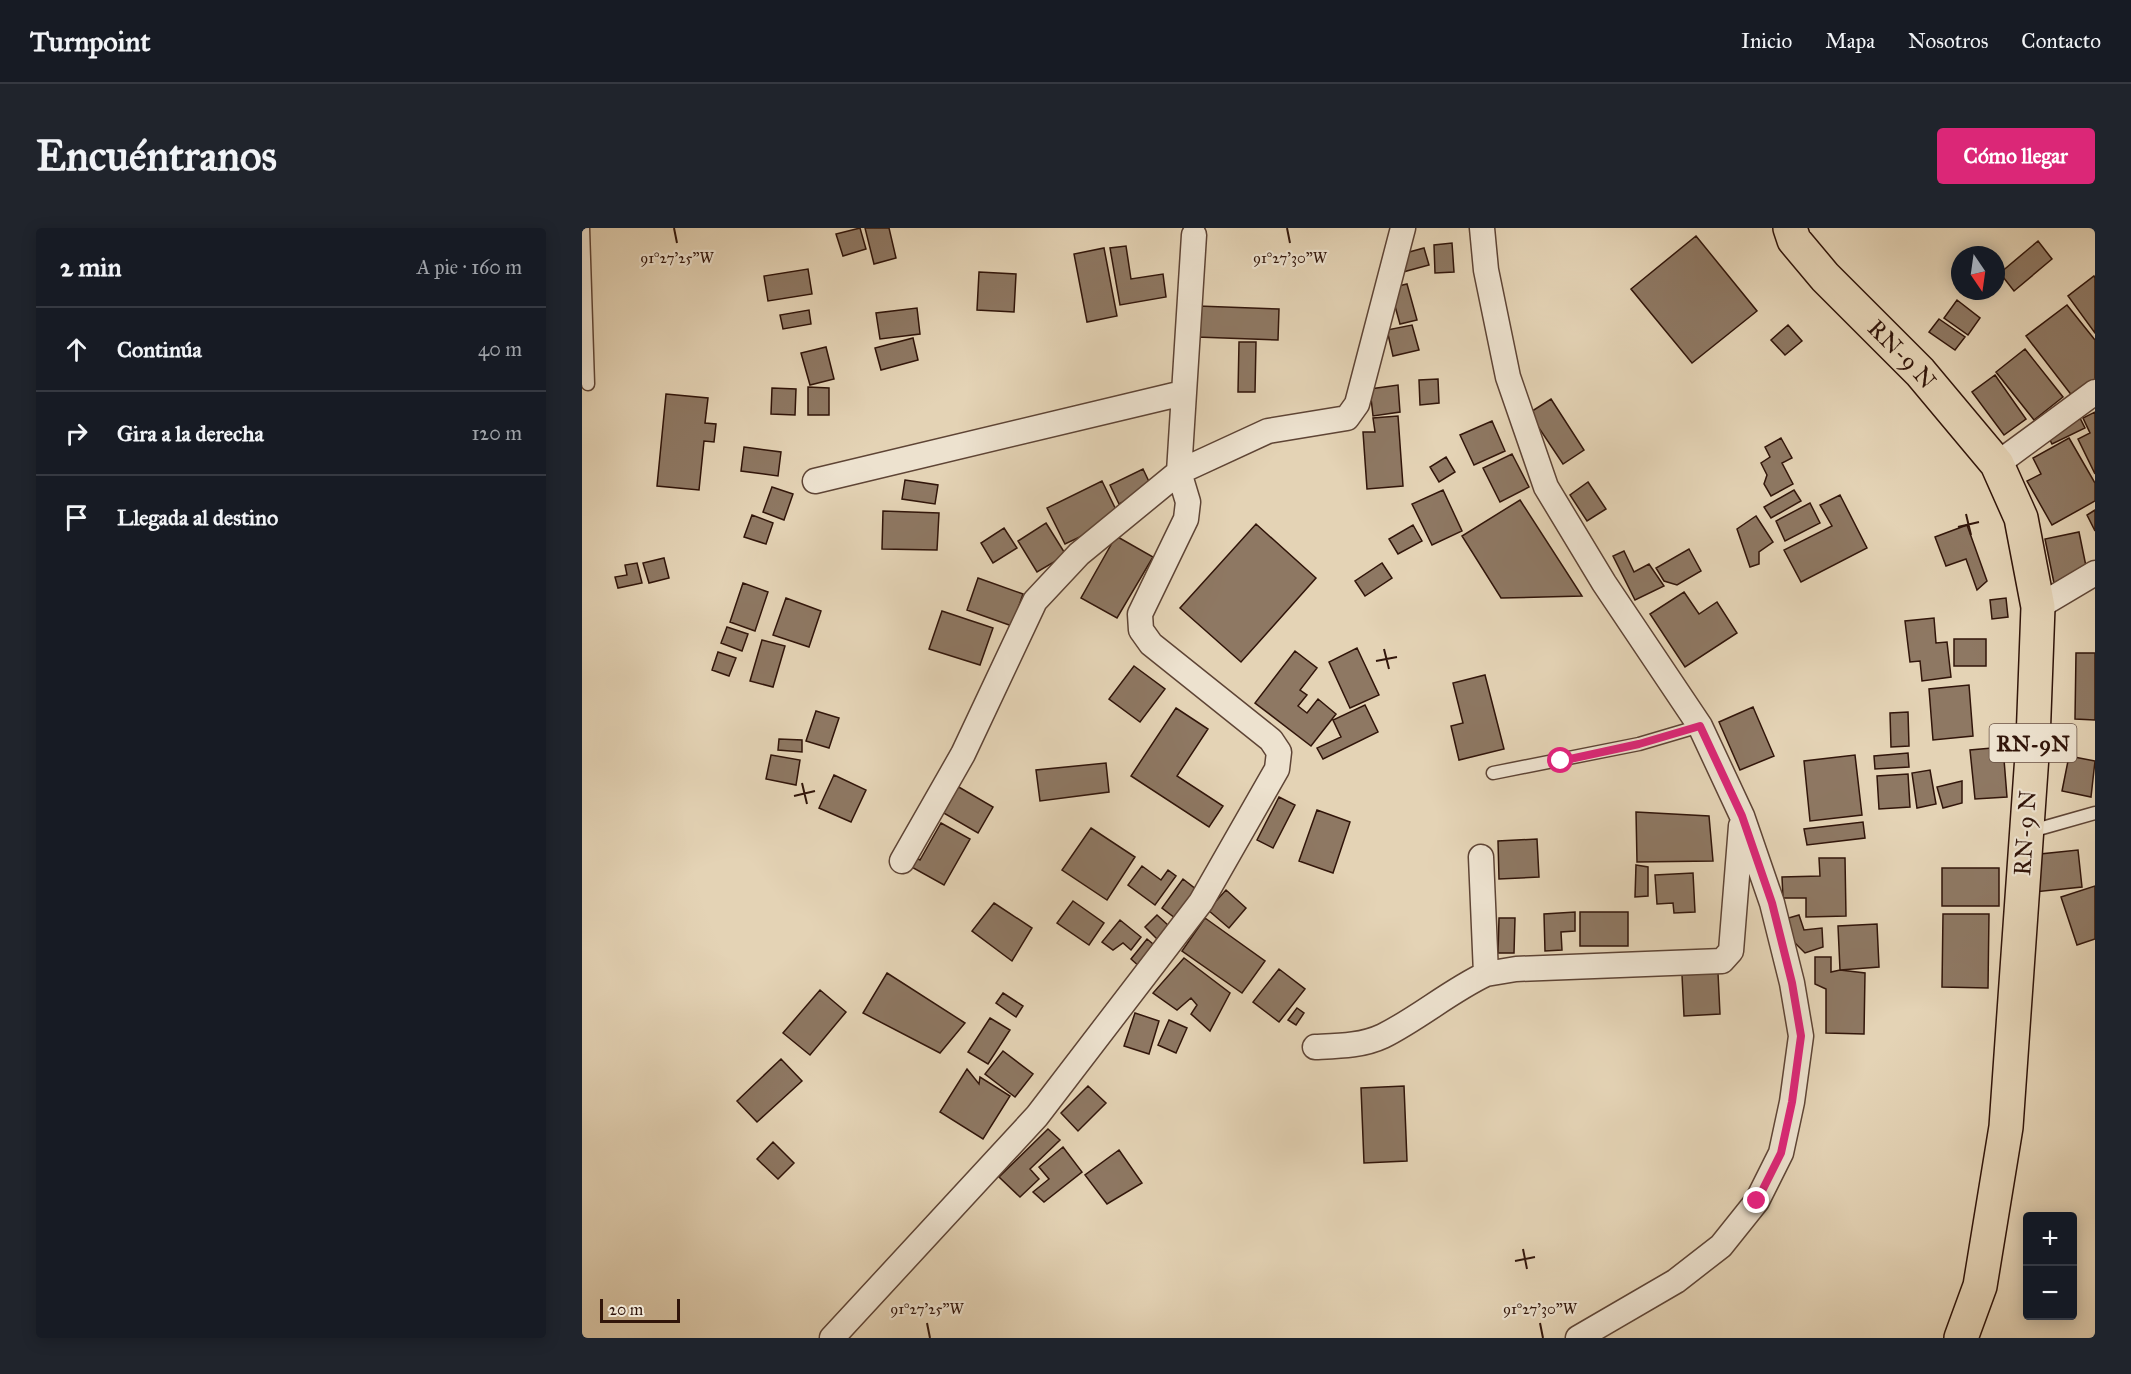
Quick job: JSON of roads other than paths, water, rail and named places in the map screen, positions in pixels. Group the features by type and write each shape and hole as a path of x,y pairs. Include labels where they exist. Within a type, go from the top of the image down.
{"main road":[{"name":"RN-9 N","path":"1790,228 1794,240 1825,277 1920,372 1997,464 2021,518 2038,607 2033,741 2024,833 2006,1127 1980,1286 1961,1338"}],"street":[{"path":"902,861 963,754 1035,602 1079,554 1179,472 1268,431 1347,418 1357,404 1403,228"},
{"path":"1482,228 1486,270 1508,377 1546,487 1604,583 1700,726 1742,816 1772,903 1792,983 1801,1036 1792,1102 1781,1153 1757,1201 1722,1246 1677,1281 1578,1338"},
{"path":"832,1338 1036,1116 1201,902 1276,769 1279,752 1271,740 1151,644 1141,630 1140,614 1186,519 1188,502 1179,472 1194,235"},
{"path":"1997,464 2095,392"},
{"path":"815,481 1183,393"},
{"path":"2038,607 2095,573"},
{"path":"1315,1047 1347,1046 1382,1036 1464,984 1486,974 1516,969 1722,962 1731,951 1742,816"},
{"path":"1480,857 1486,974"}],"lane":[{"path":"583,228 588,384"},
{"path":"1492,773 1639,744 1700,726"},
{"path":"2024,833 2095,813"}]}
